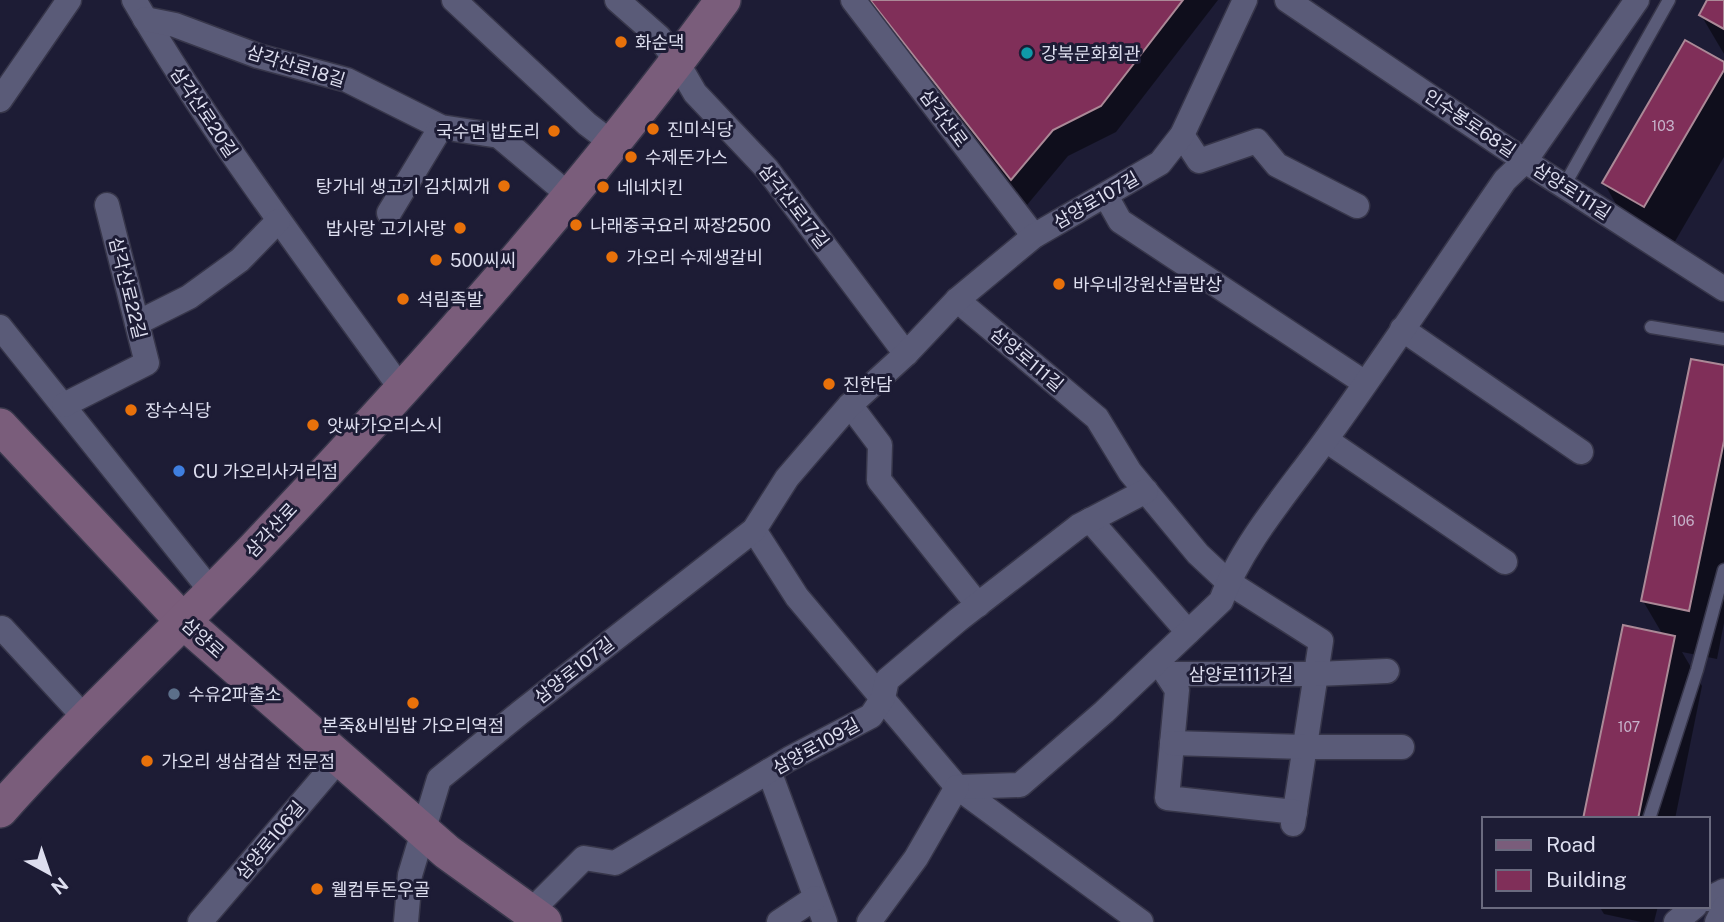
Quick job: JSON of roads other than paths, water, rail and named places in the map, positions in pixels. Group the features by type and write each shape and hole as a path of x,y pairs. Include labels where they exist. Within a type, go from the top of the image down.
{"street":[{"path":"0,100 69,0"},
{"path":"454,0 587,124 612,143"},
{"path":"617,0 659,37 677,62"},
{"name":"삼각산로","path":"0,810 212,592 402,390 570,196 723,0"},
{"name":"삼각산로","path":"853,0 1034,236"},
{"path":"1245,0 1182,135 1199,161 1257,141 1277,165 1357,206"},
{"name":"인수봉로68길","path":"1287,0 1525,161 1637,0"},
{"name":"삼각산로18길","path":"140,10 258,56 346,80 441,127 499,136 570,196"},
{"name":"삼각산로20길","path":"140,10 172,65 278,221 402,390"},
{"name":"삼각산로17길","path":"677,62 695,93 767,169 906,355"},
{"path":"389,213 441,127"},
{"name":"삼양로107길","path":"423,831 439,779 754,530 787,478 850,405 906,355 957,300 1034,236 1160,163 1182,135"},
{"name":"삼양로111길","path":"957,787 1020,785 1162,667 1188,632 1221,601 1243,555 1326,440 1505,180 1525,161 1724,289"},
{"path":"1106,196 1120,221 1365,383"},
{"name":"삼각산로22길","path":"64,405 147,363 107,205"},
{"path":"137,323 189,297 240,260 278,221"},
{"name":"삼양로111길","path":"957,300 1097,418 1130,472 1198,554 1228,582"},
{"path":"0,327 212,592"},
{"path":"1402,329 1581,452"},
{"path":"850,405 880,445 878,480 978,605"},
{"name":"삼양로","path":"0,426 183,621 447,852 537,917"},
{"path":"1326,440 1505,562"},
{"name":"삼양로109길","path":"537,917 584,858 615,863 769,771 871,716 883,698 887,680 978,605 1090,520 1146,491"},
{"path":"1090,520 1188,632"},
{"path":"754,530 797,597 957,787 1141,922"},
{"name":"삼양로111가길","path":"1172,743 1167,798 1294,818 1321,641 1228,582"},
{"path":"0,629 2,628 86,719"},
{"path":"1162,667 1177,690 1172,743 1402,747"},
{"name":"삼양로111가길","path":"1162,667 1316,674"},
{"path":"1316,674 1387,671"},
{"name":"삼양로106길","path":"201,922 340,758"},
{"path":"769,771 825,922"},
{"path":"869,922 916,858 957,787"},
{"path":"406,922 410,875 423,831"},
{"path":"779,922 815,898"},
{"path":"1676,922 1693,908"},
{"path":"1717,922 1724,908"}],"lane":[{"path":"1564,186 1669,0"},
{"path":"1651,327 1724,340"},
{"path":"1649,817 1697,670 1724,570"}],"place":[{"name":"화순댁","path":"621,42"},
{"name":"강북문화회관","path":"1027,53"},
{"name":"진미식당","path":"653,129"},
{"name":"국수면 밥도리","path":"554,131"},
{"name":"수제돈가스","path":"631,157"},
{"name":"탕가네 생고기 김치찌개","path":"504,186"},
{"name":"네네치킨","path":"603,187"},
{"name":"나래중국요리 짜장2500","path":"576,225"},
{"name":"밥사랑 고기사랑","path":"460,228"},
{"name":"가오리 수제생갈비","path":"612,257"},
{"name":"500씨씨","path":"436,260"},
{"name":"바우네강원산골밥상","path":"1059,284"},
{"name":"석림족발","path":"403,299"},
{"name":"진한담","path":"829,384"},
{"name":"장수식당","path":"131,410"},
{"name":"앗싸가오리스시","path":"313,425"},
{"name":"CU 가오리사거리점","path":"179,471"},
{"name":"수유2파출소","path":"174,694"},
{"name":"본죽&비빔밥 가오리역점","path":"413,703"},
{"name":"가오리 생삼겹살 전문점","path":"147,761"},
{"name":"웰컴투돈우골","path":"317,889"}]}
